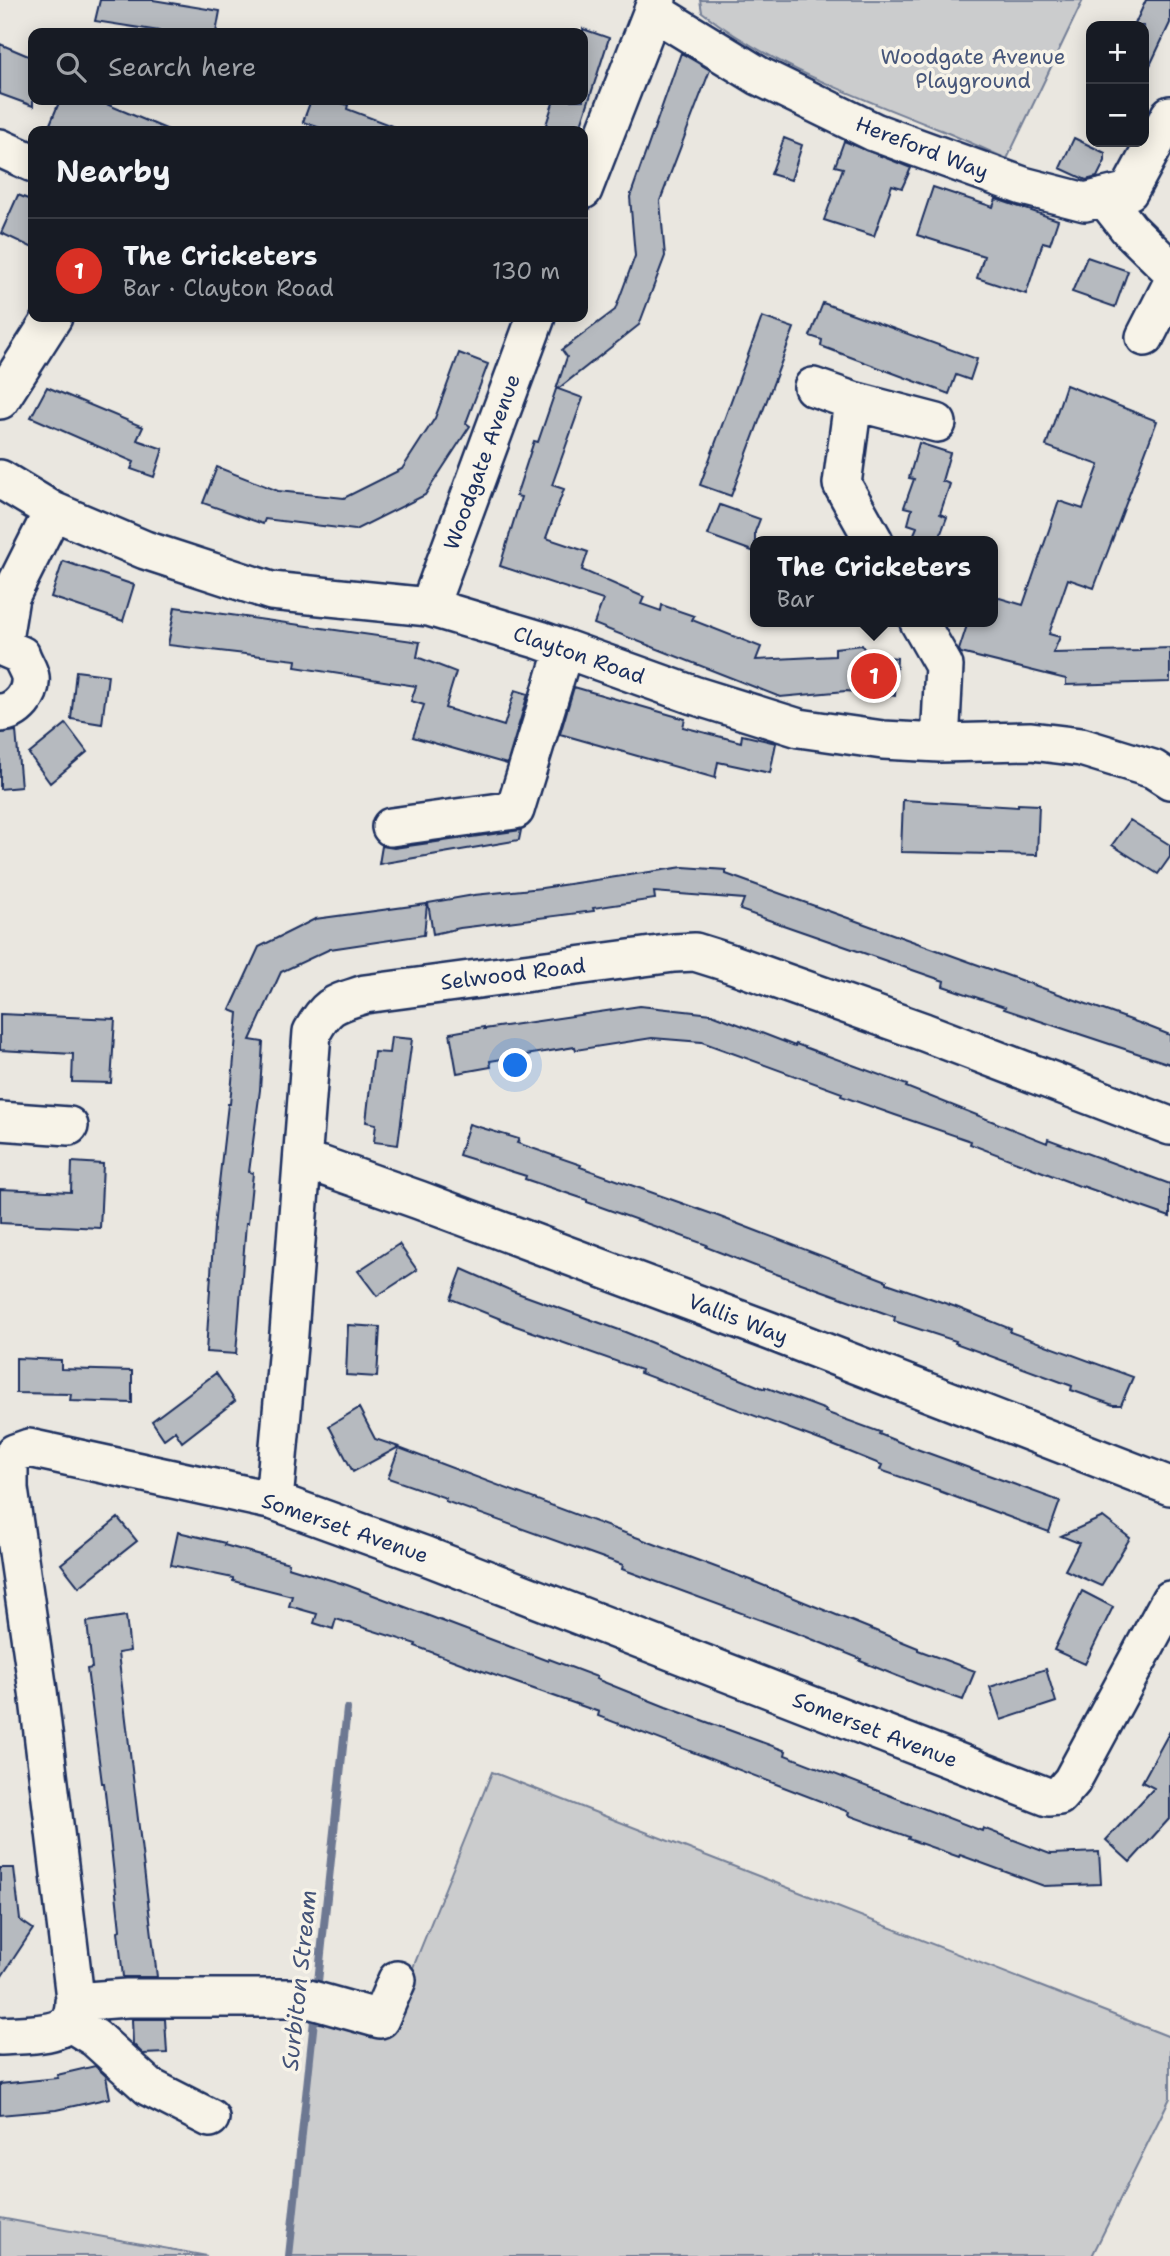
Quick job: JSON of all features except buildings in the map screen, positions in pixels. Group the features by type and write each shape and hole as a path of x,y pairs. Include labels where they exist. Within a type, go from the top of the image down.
{"street":[{"path":"588,177 655,5"},
{"name":"Hereford Way","path":"655,5 759,76 874,132 1023,186 1085,202 1129,191 1170,116"},
{"path":"0,148 28,161"},
{"path":"1104,197 1129,229 1170,269"},
{"path":"1145,337 1170,288"},
{"path":"0,400 50,322"},
{"name":"Woodgate Avenue","path":"429,607 534,322"},
{"path":"813,387 853,401 937,423"},
{"path":"853,401 842,484 871,536"},
{"name":"Clayton Road","path":"0,479 53,510 145,550 271,591 429,607 799,728 883,740 940,743 1031,741 1081,747 1153,769 1170,780"},
{"path":"0,713 9,713 24,701 30,678 21,655 1,646 10,597 53,510"},
{"path":"922,627 944,666 940,743"},
{"path":"391,827 515,810 564,649"},
{"name":"Selwood Road","path":"274,1501 312,1032 323,1013 333,1004 365,994 674,953 695,953 924,1032 1170,1126"},
{"path":"0,1121 69,1126"},
{"name":"Vallis Way","path":"303,1162 323,1166 407,1196 770,1331 1170,1486"},
{"name":"Somerset Avenue","path":"72,2012 38,1691 9,1489 9,1464 15,1453 29,1448 274,1501 426,1556 1048,1797 1059,1796 1072,1781 1170,1600"},
{"path":"0,2036 56,2031 72,2012 127,1998 319,2002 380,2019 397,1980"},
{"path":"72,2012 95,2038 149,2087 210,2118"}],"green space":[{"name":"Woodgate Avenue Playground","path":"700,0 1083,0 1007,159 786,65 729,32 702,12"},
{"path":"492,1772 1170,2037 1170,2098 1092,2256 290,2256 316,2006 387,2032"},
{"path":"0,2218 207,2256 0,2256"}],"waterway":[{"name":"Surbiton Stream","path":"317,1991 347,1709"},
{"name":"Surbiton Stream","path":"289,2256 315,2011"}],"place":[{"name":"The Cricketers","path":"874,676"}]}
